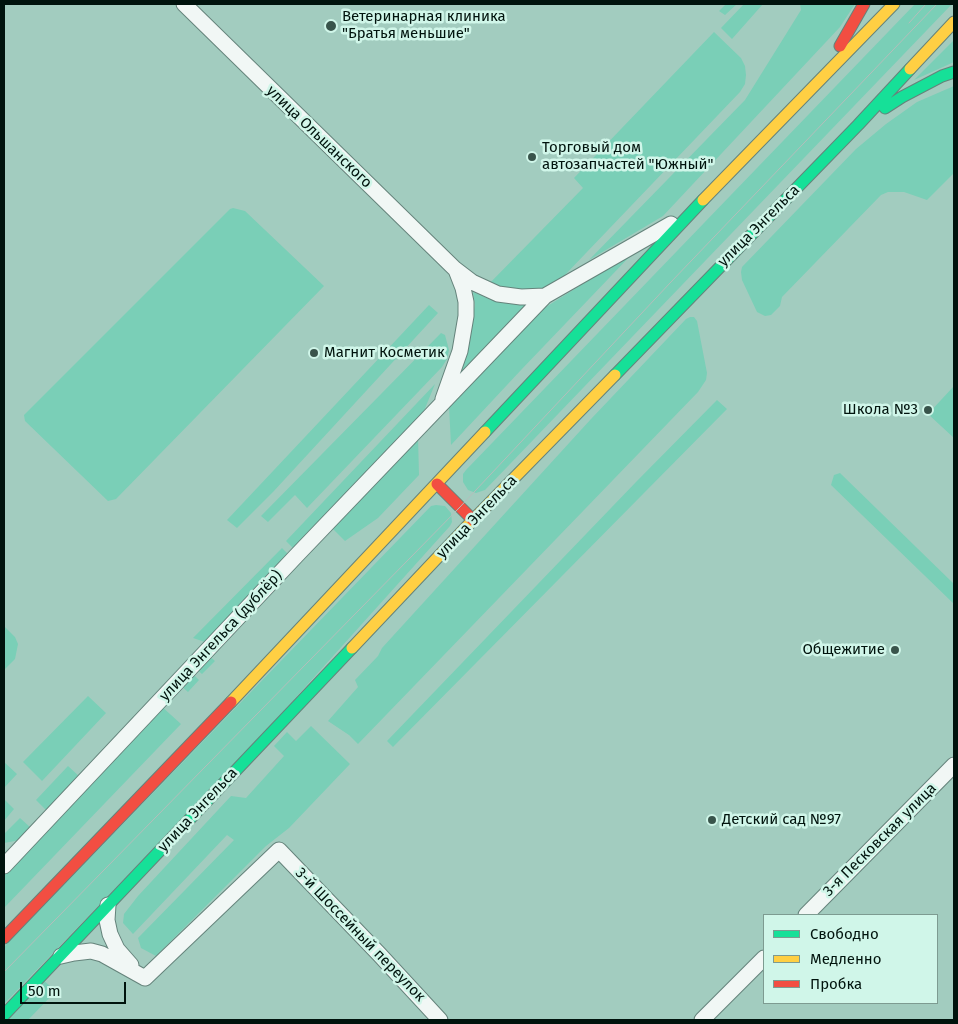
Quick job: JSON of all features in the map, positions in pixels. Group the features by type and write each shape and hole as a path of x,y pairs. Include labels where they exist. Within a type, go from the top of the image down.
{"main road":[{"path":"810,88 834,56 864,4"},
{"path":"4,938 266,666 690,213 894,4"},
{"name":"улица Энгельса","path":"4,1014 474,520 858,125 954,22"},
{"path":"858,125 902,97 942,76 954,72"},
{"path":"437,484 474,520"}],"street":[{"name":"улица Ольшанского","path":"184,4 455,269 472,282 498,294 521,297 545,296"},
{"path":"545,296 690,213"},
{"path":"440,407 460,351 466,316 463,288 455,269"},
{"name":"улица Энгельса (дублёр)","path":"4,866 296,556 545,296"},
{"name":"3-я Песковская улица","path":"807,914 954,765"},
{"name":"3-й Шоссейный переулок","path":"145,978 278,850 440,1020"},
{"path":"108,905 107,920 110,934 117,949 145,978"},
{"path":"60,957 91,951 102,954 145,978"},
{"path":"702,1020 763,959"}],"green space":[{"path":"726,4 737,4 725,15 719,11"},
{"path":"744,4 763,4 732,39 721,28"},
{"path":"800,4 855,4 840,27 663,216 589,260 745,100 801,10"},
{"path":"915,4 952,4 485,490 476,493 468,490 463,482 463,474 466,470"},
{"path":"714,32 741,58 745,66 745,84 740,92 564,276 549,286 531,292 486,287 583,188 574,178"},
{"path":"954,40 954,62 914,80"},
{"path":"954,86 954,173 927,200 904,192 888,192 881,195 782,297 780,306 771,315 765,316 757,312 742,280 742,267 856,149 917,102"},
{"path":"233,208 245,211 324,286 116,499 108,501 25,421 24,415"},
{"path":"634,252 451,445 449,406 541,310"},
{"path":"473,292 491,300 513,304 530,304 456,382 475,305"},
{"path":"429,305 438,313 273,492 237,528 227,520"},
{"path":"690,317 694,317 697,321 707,373 706,380 698,392 358,744 349,735 328,721 358,687 355,680 378,656 382,648 591,419"},
{"path":"441,333 445,335 449,350 447,359 442,367 307,508 295,495 268,522 261,516"},
{"path":"435,384 419,423 297,552 286,541"},
{"path":"954,386 954,438 928,414"},
{"path":"717,400 727,409 393,747 387,741"},
{"path":"418,437 419,475 378,518 345,541 331,527"},
{"path":"840,473 954,584 954,604 831,485 834,475"},
{"path":"431,506 445,506 451,513 452,522 450,526 254,744 4,1004 4,947"},
{"path":"282,548 292,558 211,644 193,638"},
{"path":"4,626 15,637 18,644 15,659 4,670"},
{"path":"208,655 215,661 202,674 195,668"},
{"path":"192,673 199,680 188,692 180,685"},
{"path":"88,696 106,713 42,781 23,762"},
{"path":"160,705 181,724 4,908 4,871"},
{"path":"311,726 350,764 289,828 266,846 156,956 141,948 138,938 234,840 227,835 133,934 123,923 124,914 138,896 231,796 246,798 284,756 274,746 287,732 296,741"},
{"path":"4,762 17,774 4,788"},
{"path":"68,766 81,778 48,812 36,800"},
{"path":"4,799 14,809 4,821"},
{"path":"20,818 31,828 20,840 4,843 4,834"},
{"path":"43,980 56,991 28,1020 4,1020"}],"tram line":[{"path":"909,23 926,4"},
{"path":"4,972 460,507 670,283 937,4"}],"traffic: fast":[{"path":"615,375 910,69"},
{"path":"885,108 942,76 954,72"},
{"path":"485,432 703,200"},
{"path":"4,1015 352,648"}],"traffic: slow":[{"path":"703,200 894,4"},
{"path":"910,69 954,22"},
{"path":"352,648 473,520 615,375"},
{"path":"231,702 485,432"}],"traffic: jam":[{"path":"840,46 864,4"},
{"path":"437,484 473,520"},
{"path":"4,938 231,702"}],"place":[{"name":"Ветеринарная клиника \"Братья меньшие\"","path":"331,26"},
{"name":"Торговый дом автозапчастей \"Южный\"","path":"532,157"},
{"name":"Магнит Косметик","path":"314,353"},
{"name":"Школа №3","path":"928,410"},
{"name":"Общежитие","path":"895,650"},
{"name":"Детский сад №97","path":"712,820"}]}
